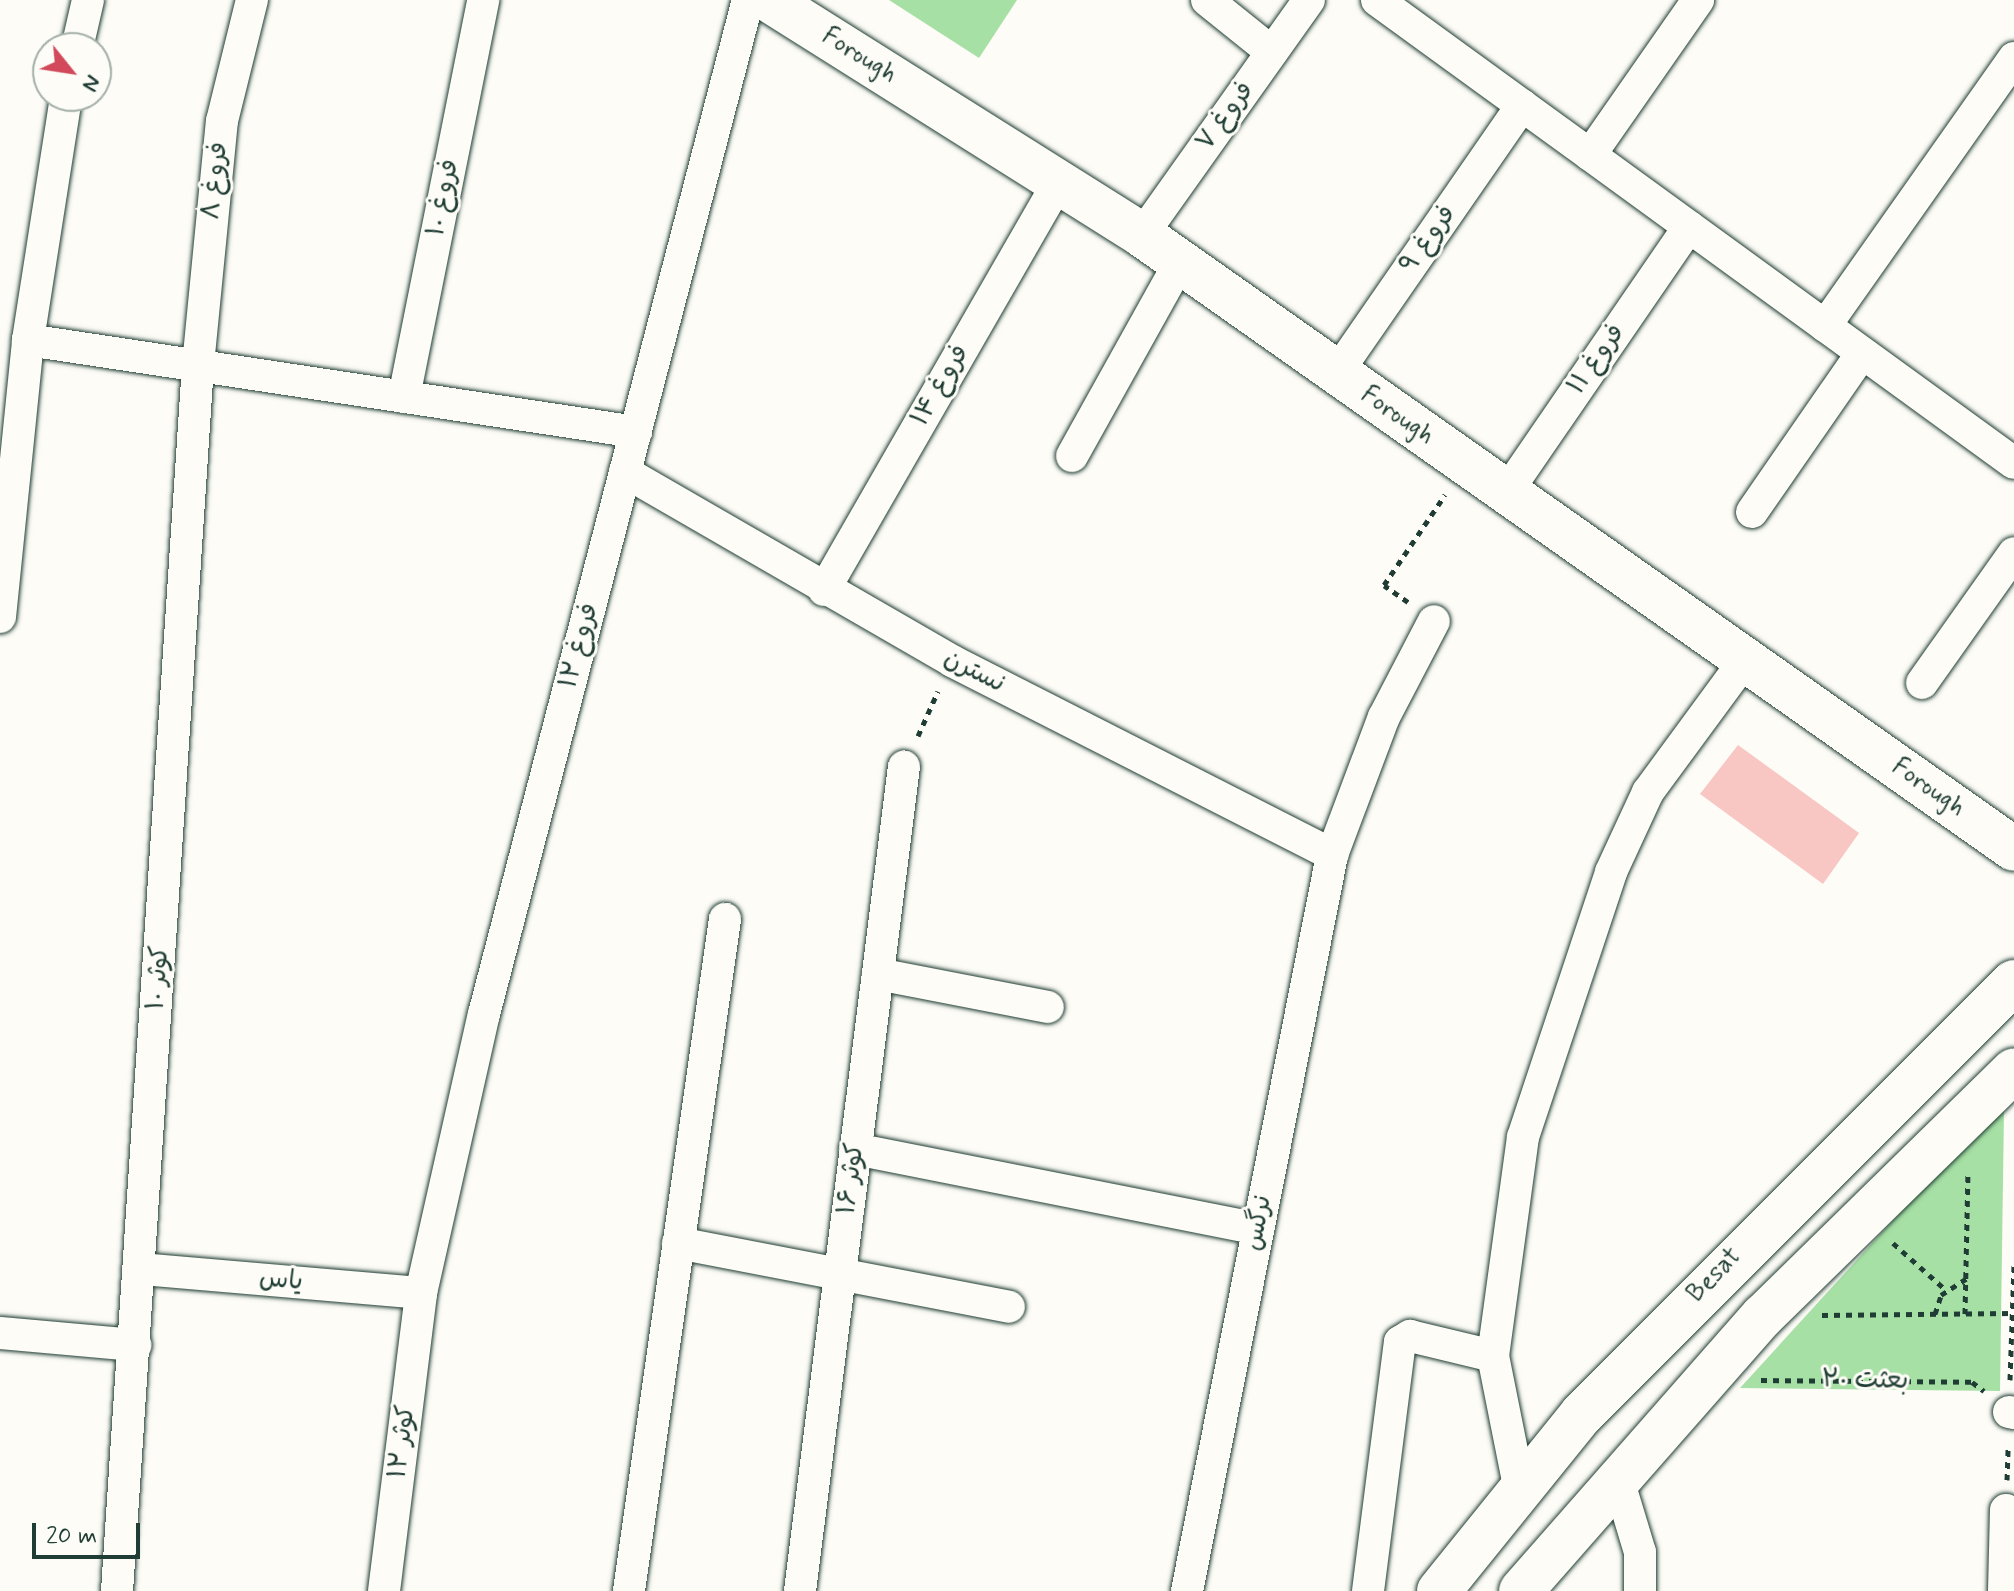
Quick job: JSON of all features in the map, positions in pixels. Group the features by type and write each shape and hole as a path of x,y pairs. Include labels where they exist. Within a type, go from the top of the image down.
{"main road":[{"name":"Forough","path":"769,0 1142,235 1179,264 2014,849"},
{"name":"Besat","path":"1439,1591 1582,1414 1723,1267 2014,982"},
{"path":"1521,1591 1617,1476 1763,1316 2014,1070"}],"street":[{"path":"81,32 88,0"},
{"name":"فروغ ۸","path":"198,365 222,121 252,0"},
{"name":"فروغ ۱۰","path":"404,397 483,0"},
{"name":"فروغ ۱۲","path":"421,1293 484,1014 748,0"},
{"path":"1207,0 1272,52"},
{"name":"فروغ ۷","path":"1142,235 1309,0"},
{"path":"1377,0 2014,463"},
{"path":"1590,155 1698,0"},
{"path":"1825,326 2014,58"},
{"name":"فروغ ۹","path":"1336,374 1522,105"},
{"path":"0,617 28,340 64,112"},
{"name":"فروغ ۱۴","path":"824,590 1059,182"},
{"name":"فروغ ۱۱","path":"1506,493 1689,227"},
{"path":"1072,456 1179,264"},
{"path":"28,340 636,432"},
{"path":"1752,512 1862,353"},
{"name":"کوثر ۱۰","path":"117,1591 141,1269 198,365"},
{"name":"نسترن","path":"625,472 824,590 952,661 1332,855"},
{"path":"1922,683 2014,553"},
{"name":"نرگس","path":"1187,1591 1332,855 1384,717 1434,621"},
{"path":"1520,1491 1493,1356 1523,1137 1611,872 1648,792 1745,660"},
{"name":"کوثر ۱۶","path":"800,1591 904,767"},
{"path":"629,1591 725,919"},
{"path":"878,974 1048,1007"},
{"path":"855,1149 1258,1229"},
{"path":"678,1243 839,1277 1009,1307"},
{"name":"یاس","path":"141,1269 421,1293"},
{"name":"کوثر ۱۲","path":"384,1591 421,1293"},
{"path":"0,1333 135,1345"},
{"path":"1368,1591 1400,1342 1410,1336 1493,1356"},
{"path":"1617,1476 1640,1552 1640,1591"},
{"path":"2004,1591 2006,1510"}],"path":[{"path":"1384,585 1466,464"},
{"path":"904,767 952,661"},
{"path":"1965,1314 1969,1113"},
{"path":"1864,1217 1946,1290"},
{"path":"2006,1510 2012,1412 2014,1265"},
{"path":"1935,1314 1946,1290 1967,1278"},
{"path":"1763,1316 2013,1313"},
{"name":"بعثت ۲۰","path":"1706,1379 1972,1382 2012,1412"}],"green space":[{"path":"889,0 1017,0 979,58"},
{"path":"2004,1109 2000,1391 1740,1388 1991,1113"}],"building":[{"path":"1738,745 1859,833 1823,884 1700,794"}]}
